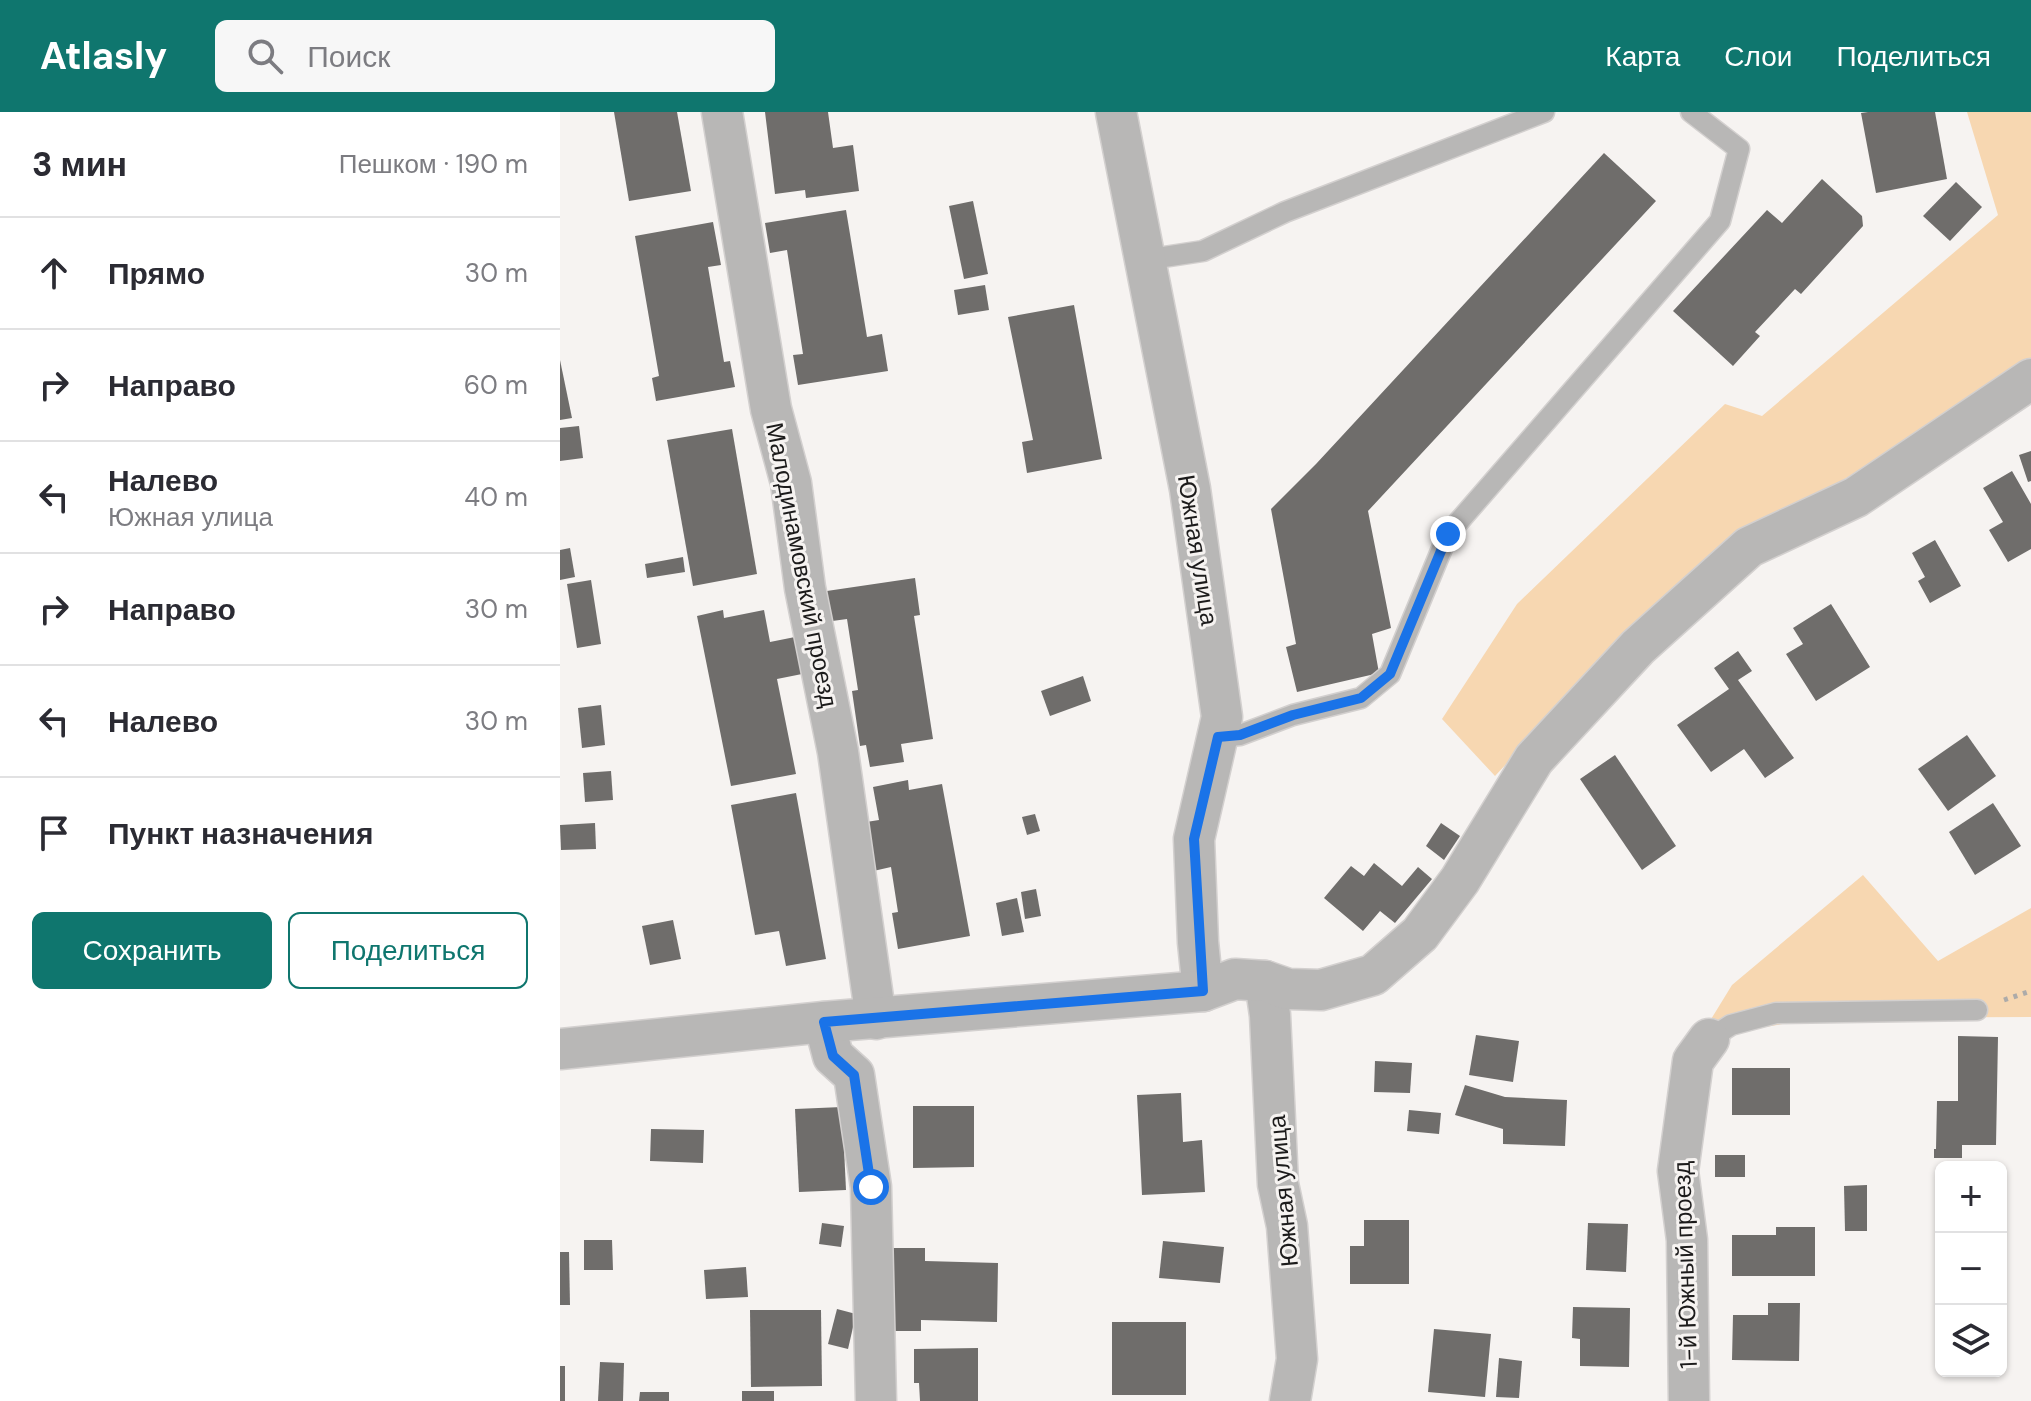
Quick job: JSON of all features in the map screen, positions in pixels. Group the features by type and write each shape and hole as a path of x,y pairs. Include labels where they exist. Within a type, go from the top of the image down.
{"street":[{"name":"Малодинамовский проезд","path":"722,112 771,409 791,483 805,588 838,752 876,1019"},
{"name":"Южная улица","path":"1116,112 1190,489 1222,717 1194,839 1203,991"},
{"path":"560,1049 824,1022 1203,991 1235,979 1265,981 1288,989 1321,990 1373,975 1420,934 1436,913 1460,880 1534,759 1649,637 1749,547 1856,497 2031,379"},
{"name":"Южная улица","path":"1265,981 1270,1015 1278,1184 1287,1226 1297,1359 1290,1401"},
{"path":"824,1022 833,1056 854,1075 871,1187 876,1401"},
{"name":"1-й Южный проезд","path":"1689,1401 1687,1240 1678,1171 1693,1061 1709,1039"}],"lane":[{"path":"1144,260 1203,251 1285,212 1544,112"},
{"path":"1218,737 1240,735 1293,715 1361,698 1390,674 1448,534 1720,221 1739,149 1691,112"},
{"path":"1709,1039 1731,1025 1776,1013 1977,1010"}],"shaded area":[{"path":"1967,112 2031,112 2031,360 1848,477 1743,535 1629,633 1495,776 1442,719 1517,604 1725,404 1762,416 1998,215"},
{"path":"1863,875 1938,961 2031,908 2031,1017 1817,1018 1736,1032 1705,1029 1732,985"}],"building":[{"path":"614,112 677,112 691,191 629,201"},
{"path":"765,112 828,112 833,148 853,145 859,191 806,198 805,190 775,194"},
{"path":"1935,112 1947,179 1876,193 1861,113"},
{"path":"1604,153 1656,201 1368,511 1391,628 1372,634 1379,673 1297,692 1286,647 1296,644 1271,509"},
{"path":"1822,179 1862,216 1863,226 1801,294 1795,289 1755,332 1760,336 1733,366 1673,311 1767,210 1782,223"},
{"path":"1956,182 1982,207 1950,241 1923,216"},
{"path":"973,201 988,274 964,279 949,206"},
{"path":"846,210 867,337 882,334 888,371 798,385 793,355 803,354 787,250 770,253 765,223"},
{"path":"713,222 721,265 708,267 724,362 730,361 735,387 656,401 652,378 659,376 635,236"},
{"path":"985,285 989,310 958,315 954,290"},
{"path":"1074,305 1102,459 1027,473 1022,442 1033,440 1008,317"},
{"path":"560,360 572,418 560,420"},
{"path":"579,426 583,458 560,461 560,428"},
{"path":"732,429 757,574 693,586 667,440"},
{"path":"2031,451 2031,481 2028,482 2019,455"},
{"path":"2012,471 2031,504 2031,549 2008,562 1989,530 2003,522 1983,488"},
{"path":"1935,540 1961,586 1930,603 1918,581 1925,577 1912,553"},
{"path":"570,548 575,577 560,580 560,550"},
{"path":"683,557 685,572 647,578 645,564"},
{"path":"915,578 920,615 914,616 933,739 901,744 904,762 870,767 866,745 860,746 852,691 858,690 847,619 825,622 820,592"},
{"path":"591,580 601,644 577,648 567,584"},
{"path":"1831,604 1870,667 1816,701 1786,654 1803,644 1793,628"},
{"path":"723,610 724,618 764,610 770,642 795,637 802,674 777,679 796,774 731,786 697,616"},
{"path":"1738,651 1752,671 1738,680 1794,758 1765,778 1744,749 1711,772 1677,725 1729,689 1714,668"},
{"path":"1083,676 1091,701 1050,716 1041,691"},
{"path":"601,705 605,745 582,748 578,708"},
{"path":"1967,735 1996,776 1948,811 1918,769"},
{"path":"1615,755 1676,846 1642,870 1580,779"},
{"path":"611,771 613,800 585,802 583,773"},
{"path":"908,780 909,790 942,784 970,936 898,949 892,913 898,912 891,867 869,872 860,823 879,820 873,787"},
{"path":"796,793 826,959 786,966 779,931 755,935 731,805"},
{"path":"1993,803 2021,846 1975,875 1949,832"},
{"path":"1035,814 1040,831 1027,835 1022,817"},
{"path":"595,823 596,849 561,850 560,825"},
{"path":"1441,823 1460,836 1444,860 1426,846"},
{"path":"1374,863 1402,886 1418,867 1432,879 1395,923 1380,911 1363,931 1324,898 1351,866 1364,876"},
{"path":"1036,889 1041,916 1025,919 1021,892"},
{"path":"1017,898 1024,932 1002,936 996,903"},
{"path":"673,920 681,959 650,965 642,926"},
{"path":"1476,1035 1519,1041 1513,1082 1469,1075"},
{"path":"1958,1036 1998,1037 1996,1145 1962,1145 1962,1158 1934,1158 1937,1101 1958,1101"},
{"path":"1375,1061 1412,1063 1410,1093 1374,1092"},
{"path":"1732,1068 1790,1068 1790,1115 1732,1115"},
{"path":"1465,1085 1505,1097 1567,1100 1565,1146 1503,1144 1503,1129 1455,1115"},
{"path":"1181,1093 1183,1142 1202,1140 1205,1192 1142,1195 1137,1095"},
{"path":"913,1106 974,1106 974,1167 913,1168"},
{"path":"842,1107 846,1190 799,1192 795,1109"},
{"path":"1409,1110 1441,1113 1439,1134 1407,1131"},
{"path":"651,1129 704,1130 703,1163 650,1161"},
{"path":"1715,1155 1745,1155 1745,1177 1715,1177"},
{"path":"1867,1185 1867,1231 1845,1231 1844,1186"},
{"path":"1364,1220 1409,1220 1409,1284 1350,1284 1350,1246 1364,1246"},
{"path":"822,1223 844,1226 841,1247 819,1244"},
{"path":"1588,1223 1628,1224 1626,1272 1586,1270"},
{"path":"1776,1227 1815,1227 1815,1276 1732,1276 1732,1235 1776,1235"},
{"path":"584,1240 612,1240 613,1270 584,1270"},
{"path":"1163,1241 1224,1247 1220,1283 1159,1278"},
{"path":"887,1248 925,1248 925,1261 998,1263 997,1322 921,1320 921,1331 893,1331 894,1291 887,1291"},
{"path":"560,1252 569,1252 570,1305 560,1305"},
{"path":"746,1267 748,1297 706,1299 704,1270"},
{"path":"1768,1303 1800,1303 1799,1361 1732,1360 1733,1315 1768,1315"},
{"path":"1573,1307 1630,1308 1629,1367 1580,1366 1580,1339 1572,1338"},
{"path":"837,1309 856,1314 848,1349 828,1344"},
{"path":"750,1310 821,1310 822,1386 751,1387"},
{"path":"1112,1322 1186,1322 1186,1395 1112,1395"},
{"path":"1434,1329 1491,1334 1485,1397 1428,1392"},
{"path":"978,1348 978,1401 920,1401 919,1383 914,1383 914,1349"},
{"path":"1499,1358 1522,1361 1519,1398 1496,1397"},
{"path":"600,1362 624,1363 623,1401 598,1401"},
{"path":"560,1366 565,1366 565,1401 560,1401"},
{"path":"742,1391 774,1391 774,1401 742,1401"},
{"path":"640,1392 669,1392 669,1401 639,1401"}],"route":[{"path":"871,1187 854,1075 833,1056 824,1022 1203,991 1194,839 1218,737 1240,735 1293,715 1361,698 1390,674 1448,534"}]}
